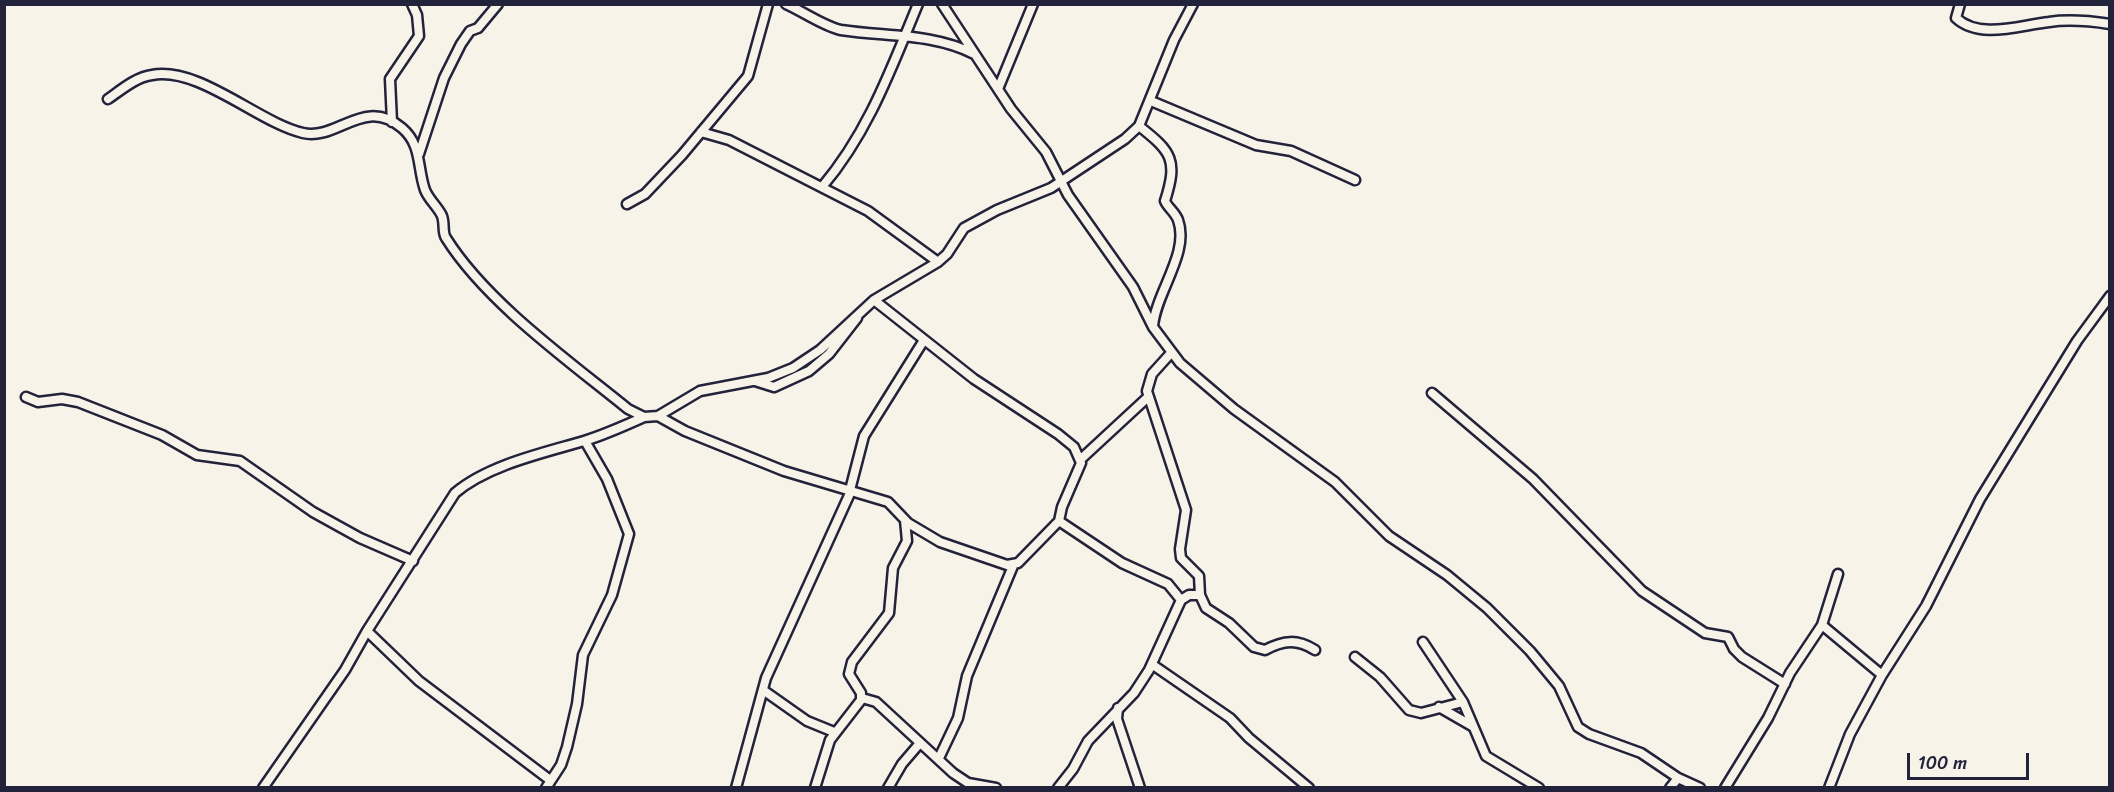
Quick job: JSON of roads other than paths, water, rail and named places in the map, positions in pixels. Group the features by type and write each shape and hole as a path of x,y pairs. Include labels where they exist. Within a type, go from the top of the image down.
{"street":[{"path":"392,122 389,107 390,79 419,36 417,15 412,4"},
{"path":"419,154 444,78 461,44 470,31 478,28 498,4"},
{"path":"627,204 645,194 748,76 768,4"},
{"path":"786,4 840,30 906,36 958,46 975,55"},
{"path":"822,187 862,132 906,36 918,4"},
{"path":"942,4 998,89 1046,152 1060,182 1133,287 1153,327 1171,353 1234,409 1335,482 1389,536 1447,575 1487,608 1530,651 1559,686 1578,727 1589,734 1641,753 1678,778 1700,788"},
{"path":"998,89 1033,4"},
{"path":"263,788 345,670 367,630 413,561 439,515 461,488 535,454 585,441 644,417 658,416 700,391 768,378 802,363 874,300 948,254 964,228 1060,182 1125,139 1138,126 1151,101 1174,40 1193,4"},
{"path":"1960,4 1956,18 1966,26 1974,28 2023,28 2050,21 2109,24"},
{"path":"108,99 141,79 151,75 162,75 209,87 303,133 322,133 363,116 392,122 404,129 419,154 425,190 441,214 444,235 484,286 636,415 644,417"},
{"path":"1151,101 1256,145 1291,151 1355,180"},
{"path":"1138,126 1157,141 1170,161 1173,181 1165,201 1178,219 1180,237 1175,261 1157,302 1153,327"},
{"path":"701,132 724,138 892,225 938,262"},
{"path":"1829,788 1850,734 1882,675 1926,606 1980,499 2007,452 2109,296"},
{"path":"874,300 974,380 1046,425 1074,447 1081,459"},
{"path":"736,788 763,690 784,636 850,491 864,436 924,340"},
{"path":"1171,353 1152,374 1148,383 1148,397 1186,510 1180,543 1181,558 1199,576 1200,595 1206,608 1229,623 1258,650 1294,641 1315,650"},
{"path":"1432,393 1533,479 1642,591 1705,633 1728,637 1734,649 1742,657 1785,684"},
{"path":"26,397 38,402 62,399 78,402 162,435 197,455 240,461 313,512 360,538 413,561"},
{"path":"939,759 958,718 963,690 1013,566 1059,520 1081,459 1148,397"},
{"path":"658,416 685,431 766,464 892,504 904,520 951,548 1013,566"},
{"path":"367,630 419,681 548,784 561,765 567,747 577,704 583,655 612,595 629,534 607,479 585,441"},
{"path":"904,520 907,541 893,568 890,613 875,628 850,669 850,678 862,698 876,702 968,783 996,788"},
{"path":"1059,520 1116,560 1168,584 1181,600"},
{"path":"1725,788 1821,625 1838,574"},
{"path":"1059,788 1073,769 1088,741 1134,693 1153,665 1181,600 1189,595 1200,595"},
{"path":"1821,625 1882,675"},
{"path":"1423,642 1463,702 1482,749 1492,762 1539,788"},
{"path":"1355,657 1380,678 1409,710 1421,713 1463,702"},
{"path":"1153,665 1230,718 1249,738 1310,788"},
{"path":"763,690 807,721 834,732"},
{"path":"814,788 819,768 834,732 862,698"},
{"path":"1439,707 1472,726"},
{"path":"1118,708 1117,719 1140,788"},
{"path":"888,788 902,764 920,743"},
{"path":"1670,788 1678,778"}]}
